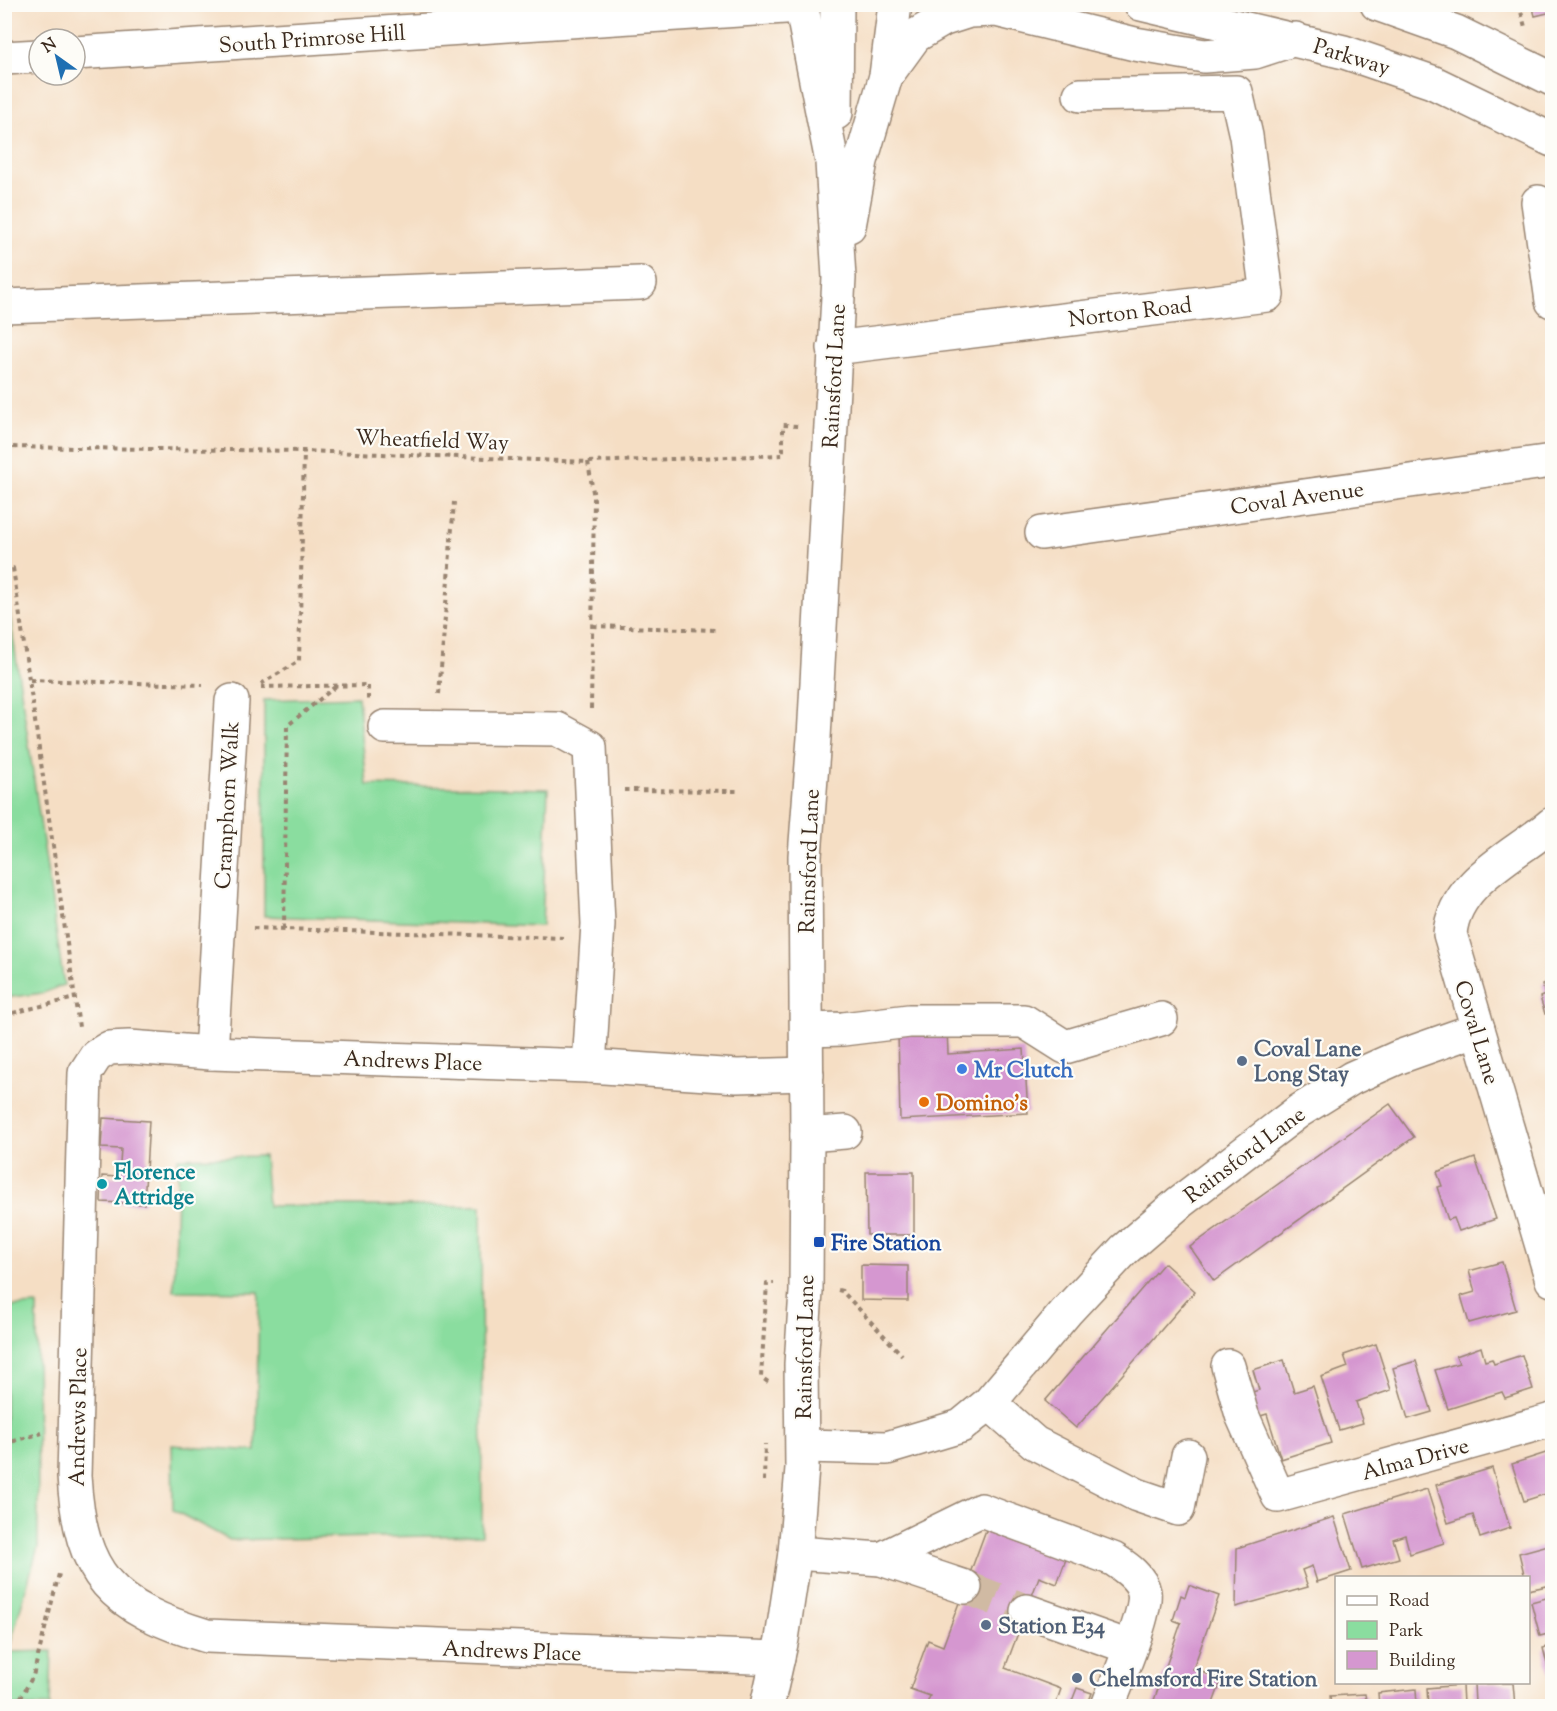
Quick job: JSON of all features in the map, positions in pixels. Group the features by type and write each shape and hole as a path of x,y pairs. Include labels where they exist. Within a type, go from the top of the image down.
{"street":[{"path":"832,162 837,85 837,4"},
{"name":"Rainsford Lane","path":"767,1707 778,1658 795,1553 803,1446 801,1364 806,1292 807,1135 804,856 814,738 829,428 839,278 861,161 886,76 895,4"},
{"name":"Parkway","path":"1141,4 1344,52 1432,82 1552,140"},
{"path":"1377,4 1456,32 1552,79"},
{"name":"Rainsford Lane","path":"801,5 832,162 839,278"},
{"name":"South Primrose Hill","path":"87,52 801,5"},
{"path":"886,76 915,36 944,19 969,11 996,10 1135,44 1204,56 1255,52 1295,39"},
{"path":"4,58 27,57"},
{"name":"Norton Road","path":"834,348 1267,295 1246,136 1236,92 1080,95"},
{"path":"1538,202 1552,301"},
{"path":"4,306 640,283"},
{"name":"Coval Avenue","path":"1042,533 1552,461"},
{"name":"Cramphorn Walk","path":"211,1053 232,691"},
{"path":"385,727 556,729 590,747 597,939 589,1066"},
{"name":"Coval Lane","path":"1552,824 1478,881 1458,901 1451,922 1452,947 1546,1230 1552,1280"},
{"path":"807,1030 843,1029 909,1021 1024,1021 1065,1047 1161,1019"},
{"name":"Rainsford Lane","path":"803,1446 887,1448 960,1426 989,1403 1066,1312 1124,1250 1214,1176 1299,1111 1352,1078 1399,1057 1478,1029"},
{"name":"Andrews Place","path":"778,1658 207,1636 176,1627 121,1598 101,1577 89,1559 76,1512 74,1476 86,1073 96,1056 109,1048 589,1066 737,1076 807,1074"},
{"path":"807,1135 845,1132"},
{"name":"Alma Drive","path":"1228,1366 1242,1415 1278,1496 1552,1420"},
{"path":"989,1403 1035,1443 1137,1495 1178,1509 1188,1456"},
{"path":"881,1559 981,1510 1113,1559 1132,1572 1144,1592 1144,1601 1143,1611 1108,1707"},
{"path":"795,1553 881,1559 965,1587"},
{"path":"1027,1611 1129,1647"}],"path":[{"path":"1519,4 1526,31"},
{"name":"Wheatfield Way","path":"4,447 304,451 588,462 783,454 783,425 829,428"},
{"path":"232,691 300,661 304,451"},
{"path":"588,462 594,498 590,747"},
{"path":"436,727 454,501"},
{"path":"4,569 14,568 86,1073"},
{"path":"593,626 715,630"},
{"path":"30,680 232,691 368,685 368,725 385,727"},
{"path":"284,929 287,726 337,686"},
{"path":"592,790 737,791"},
{"path":"219,927 597,939"},
{"path":"4,1015 75,999"},
{"path":"767,1283 761,1377 768,1382 768,1389"},
{"path":"829,1290 842,1291 902,1355"},
{"path":"764,1487 765,1441"},
{"path":"16,1707 33,1676 61,1566 89,1559"}],"green space":[{"path":"4,604 9,609 64,985 43,993 5,998"},
{"path":"358,697 367,785 548,789 542,926 264,916 264,700"},
{"path":"264,1156 268,1206 481,1206 482,1535 230,1540 173,1510 172,1445 256,1451 259,1292 174,1291 178,1158"},
{"path":"37,1305 38,1547 8,1652 52,1651 50,1706 5,1706 5,1307"}],"building":[{"path":"1532,4 1552,4 1552,12 1535,16"},
{"path":"1552,981 1552,1012 1545,1014 1540,997 1545,995 1542,984"},
{"name":"Mr Clutch","path":"947,1029 948,1054 1024,1049 1028,1113 900,1120 898,1030"},
{"path":"1390,1104 1414,1137 1214,1281 1190,1247"},
{"path":"103,1118 149,1121 144,1204 101,1202 102,1176 119,1177 121,1149 101,1148"},
{"path":"1475,1158 1496,1219 1459,1231 1454,1218 1448,1220 1437,1187 1442,1186 1437,1172"},
{"path":"866,1172 914,1172 914,1235 867,1235"},
{"path":"1502,1262 1516,1310 1469,1323 1461,1296 1475,1292 1469,1271"},
{"path":"1164,1263 1195,1291 1076,1428 1045,1401"},
{"path":"861,1265 908,1266 908,1301 861,1300"},
{"path":"1376,1344 1391,1390 1356,1402 1363,1423 1339,1430 1321,1377 1348,1367 1344,1355"},
{"path":"1481,1347 1485,1361 1492,1359 1494,1364 1522,1355 1533,1389 1505,1398 1502,1392 1448,1409 1435,1370 1459,1363 1456,1356"},
{"path":"1284,1360 1294,1392 1313,1386 1331,1443 1281,1459 1267,1414 1254,1418 1246,1394 1259,1390 1253,1370"},
{"path":"1416,1361 1432,1412 1408,1419 1393,1368"},
{"path":"1552,1451 1552,1492 1524,1501 1512,1464"},
{"path":"1492,1468 1510,1528 1480,1538 1473,1515 1448,1523 1436,1485"},
{"path":"1427,1489 1444,1543 1410,1554 1405,1535 1393,1539 1399,1558 1362,1569 1345,1514"},
{"path":"1334,1517 1351,1571 1317,1582 1312,1566 1302,1570 1308,1587 1236,1607 1237,1548"},
{"name":"Station E34","path":"986,1530 1066,1559 1057,1584 1039,1577 1005,1668 1061,1689 1055,1706 926,1706 930,1696 910,1689 928,1640 943,1646"},
{"path":"1552,1544 1552,1633 1540,1636 1531,1602 1550,1597 1547,1586 1530,1590 1530,1576 1525,1576 1519,1553"},
{"path":"1189,1585 1219,1596 1193,1669 1222,1679 1212,1706 1152,1706 1181,1623 1173,1620 1181,1595 1185,1597"},
{"path":"1552,1646 1552,1684 1543,1648"},
{"path":"1474,1684 1513,1684 1515,1706 1428,1706 1427,1688 1462,1685 1463,1704 1475,1703"},
{"path":"1077,1688 1092,1693 1087,1706 1070,1706"},
{"path":"1416,1689 1417,1706 1379,1706 1378,1693"},
{"path":"1365,1694 1367,1706 1331,1706 1330,1696"},
{"path":"1261,1701 1262,1706 1228,1706 1228,1705"}],"tunnel":[{"path":"965,1587 1027,1611"}],"place":[{"name":"Coval Lane Long Stay","path":"1242,1061"},
{"name":"Mr Clutch","path":"962,1069"},
{"name":"Domino's","path":"924,1102"},
{"name":"Florence Attridge","path":"102,1184"},
{"name":"Fire Station","path":"819,1242"},
{"name":"Station E34","path":"986,1625"},
{"name":"Chelmsford Fire Station","path":"1077,1678"}]}
